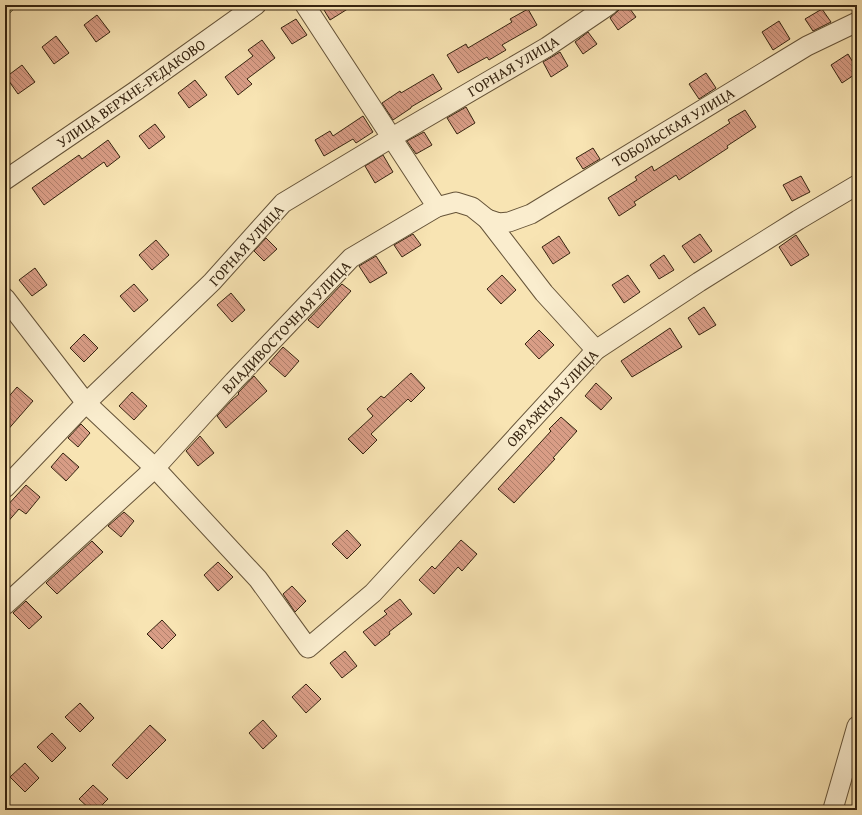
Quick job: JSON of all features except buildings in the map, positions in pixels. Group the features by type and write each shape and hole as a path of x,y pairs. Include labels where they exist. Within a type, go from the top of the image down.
{"street":[{"name":"УЛИЦА ВЕРХНЕ-РЕДАКОВО","path":"5,180 137,90 256,5"},
{"path":"305,5 437,207"},
{"name":"ГОРНАЯ УЛИЦА","path":"5,488 86,403 212,282 283,204 391,138 547,47 609,5"},
{"name":"ТОБОЛЬСКАЯ УЛИЦА","path":"487,219 504,223 531,214 807,46 857,22"},
{"name":"ОВРАЖНАЯ УЛИЦА","path":"155,468 258,579 308,648 373,593 596,350 699,282 857,185"},
{"name":"ВЛАДИВОСТОЧНАЯ УЛИЦА","path":"5,605 155,468 234,381 351,258 437,207 456,202 472,207 487,219 544,293 596,350"},
{"path":"5,298 86,403 155,468"},
{"path":"833,809 857,726"}],"green space":[{"path":"5,5 14,5 16,7 5,18"}]}
